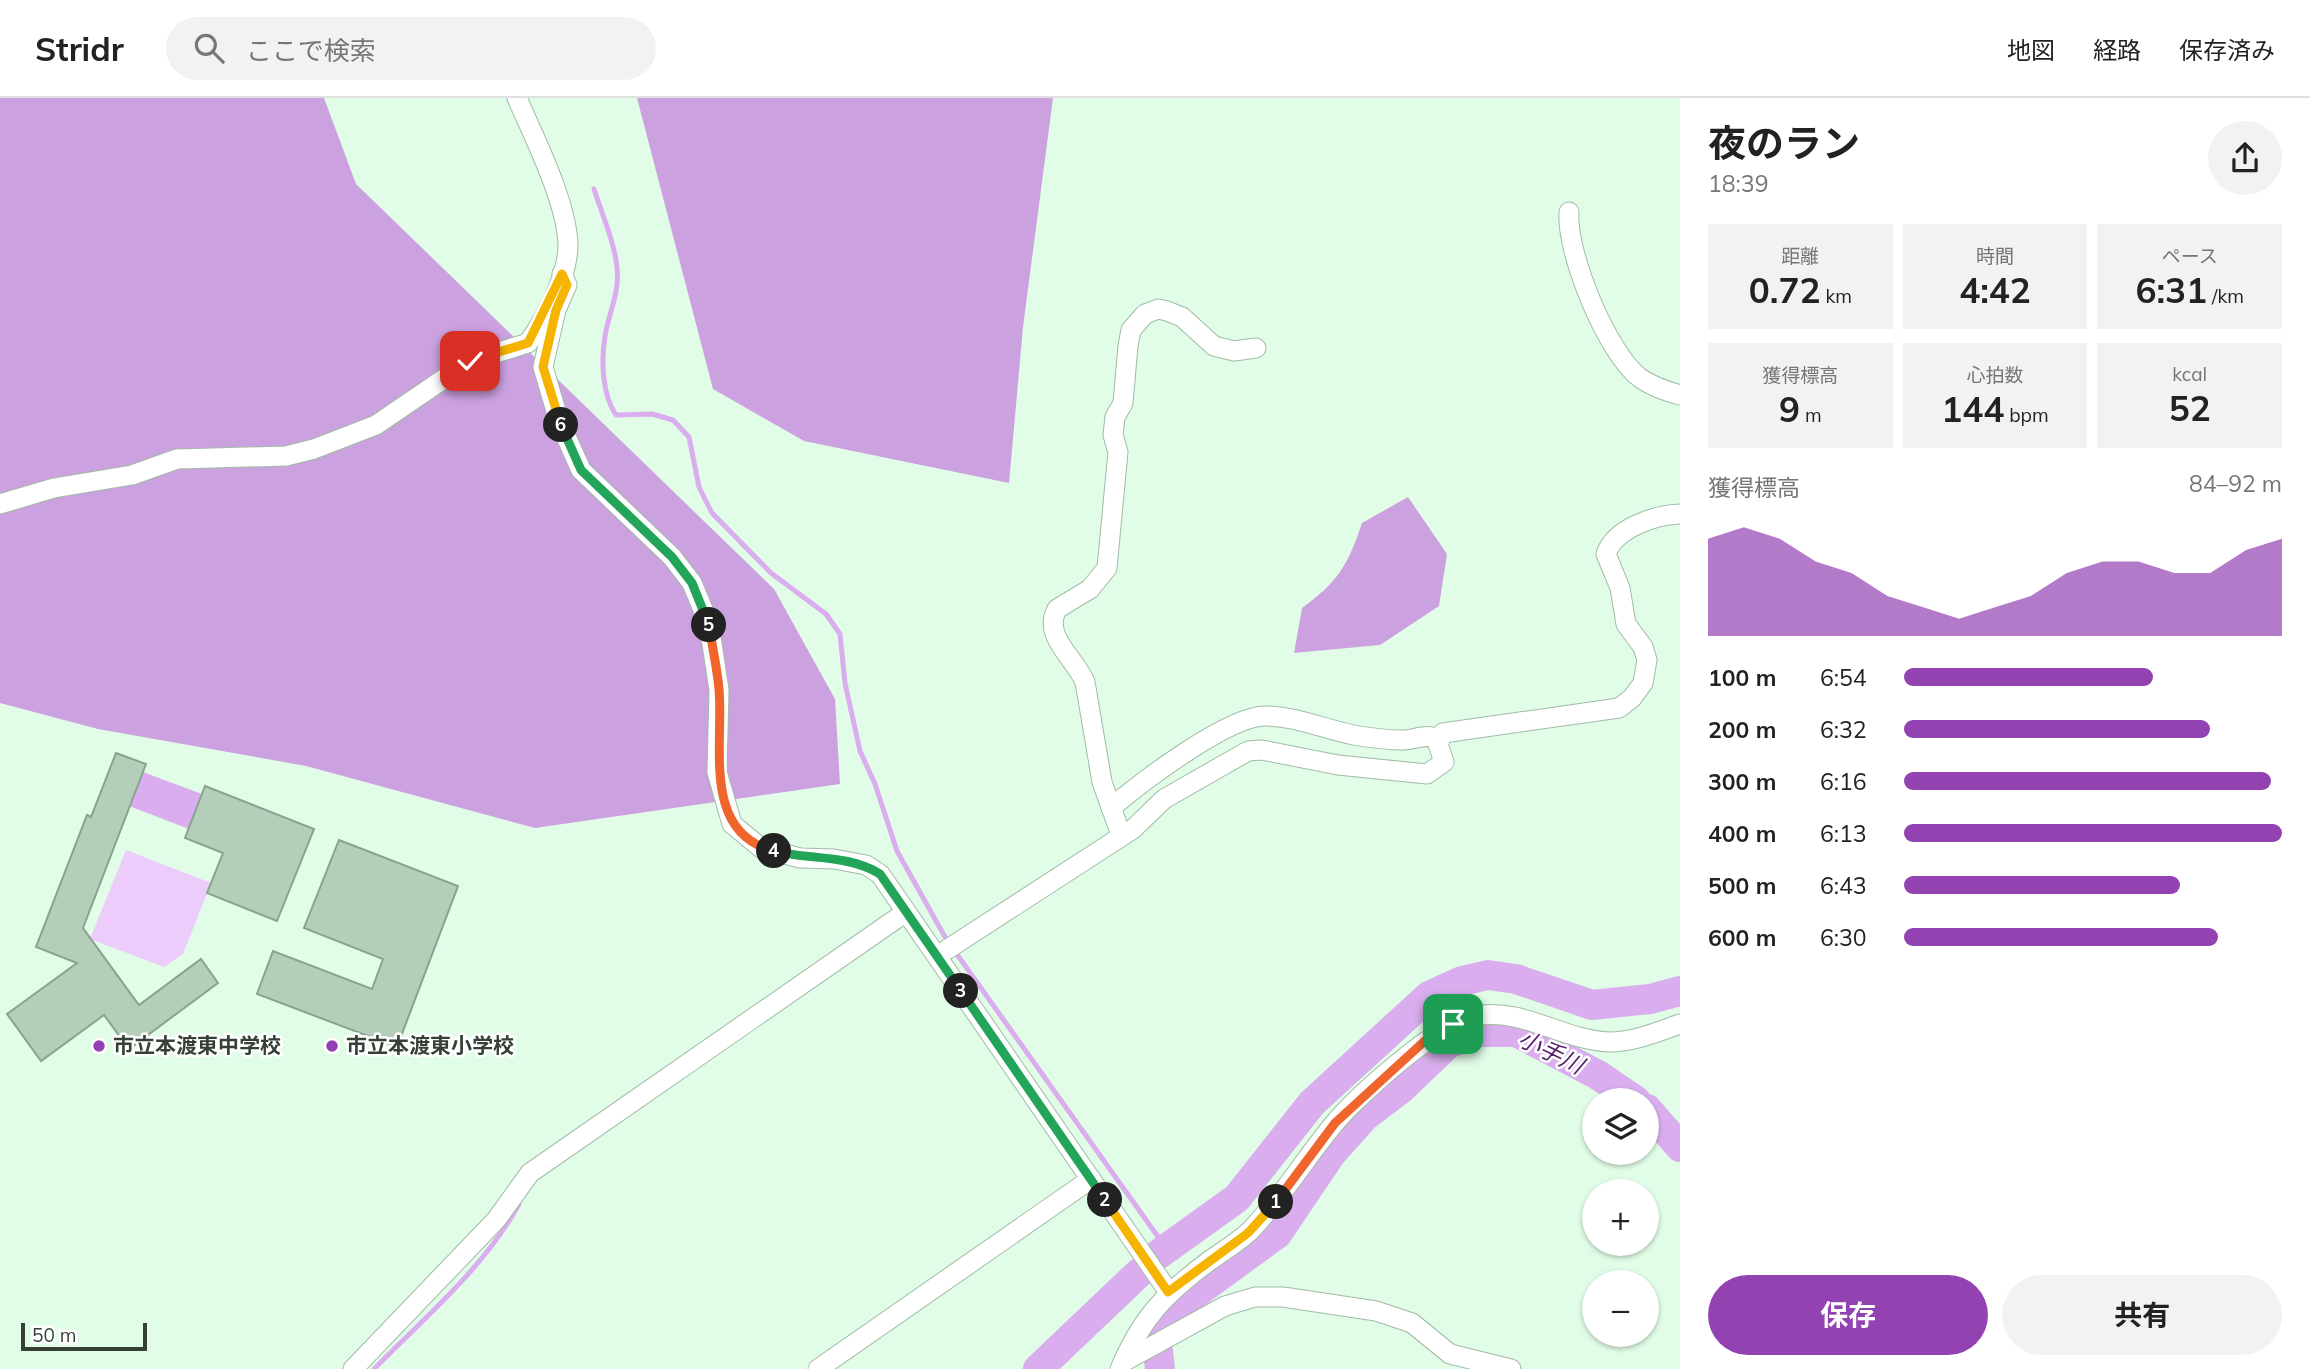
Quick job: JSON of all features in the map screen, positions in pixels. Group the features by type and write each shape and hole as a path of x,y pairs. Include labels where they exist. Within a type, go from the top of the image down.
{"street":[{"path":"0,504 54,488 132,475 177,460 286,456 376,425 470,361 528,343 562,274 568,244 562,215 541,152 517,98"},
{"path":"1569,212 1570,243 1579,269 1596,313 1625,362 1639,377 1659,389 1680,395"},
{"path":"562,274 567,285 556,310 543,367 559,421 581,470 672,557 692,583 709,624 719,690 718,772 732,824 761,848 800,858 834,859 866,865 880,874 1168,1292"},
{"path":"1121,835 1102,782 1084,682 1079,669 1051,628 1057,609 1090,589 1107,568 1118,452 1114,426 1123,402 1131,330 1144,314 1158,309 1182,317 1214,346 1234,351 1256,348"},
{"path":"1438,739 1443,733 1452,731 1619,708 1632,698 1643,683 1647,660 1643,647 1626,624 1620,589 1606,554 1608,547 1638,524 1680,514"},
{"path":"1111,808 1135,788 1213,736 1246,719 1264,715 1359,736 1403,740 1430,736 1438,739"},
{"path":"937,956 1133,829 1164,799 1248,751 1262,750 1338,765 1427,774 1444,762 1438,739"},
{"path":"352,1369 496,1220 530,1173 906,912"},
{"path":"1122,1366 1137,1332 1168,1292 1248,1233 1271,1208 1335,1123 1429,1037 1474,1016 1520,1017 1573,1035 1607,1042 1632,1040 1680,1024"},
{"path":"818,1369 1091,1179"},
{"path":"1122,1366 1159,1342 1226,1306 1255,1297 1283,1297 1376,1311 1412,1323 1450,1354 1511,1369"}],"shaded area":[{"path":"0,98 324,98 356,184 774,589 835,699 840,784 535,828 306,766 98,729 0,703"},
{"path":"637,98 1053,98 1023,327 1009,483 804,441 713,389"},
{"path":"1408,497 1447,554 1439,606 1380,645 1294,653 1302,608 1325,590 1340,572 1362,523"},
{"path":"143,772 202,794 189,829 129,806"},
{"path":"126,850 211,883 183,954 164,967 90,939"}],"building":[{"path":"116,753 146,764 83,928 139,1005 201,959 218,983 129,1049 104,1015 41,1061 7,1014 77,963 36,947 87,815 91,817"},
{"path":"205,786 314,829 277,921 207,893 223,853 185,838"},
{"path":"339,840 458,886 397,1047 257,994 273,951 372,989 383,959 304,928"}],"waterway":[{"path":"594,189 611,237 618,276 603,356 605,388 611,407 616,415 652,414 673,420 689,437 699,487 712,513 771,573 826,614 840,634 845,683 860,751 875,784 897,851 945,937"},
{"path":"956,953 1166,1248"},
{"path":"1159,1254 1237,1198 1312,1103 1429,996 1462,981 1488,975 1516,979 1592,1005 1650,999 1680,991"},
{"name":"小手川","path":"1160,1369 1156,1334 1166,1315 1277,1234 1331,1154 1365,1116 1402,1088 1449,1043 1480,1032 1516,1032 1598,1075 1617,1088"},
{"name":"小手川","path":"1659,1123 1680,1147"},
{"path":"374,1369 471,1270 489,1249 519,1204"},
{"path":"1038,1369 1139,1273"}],"place":[{"name":"市立本渡東中学校","path":"99,1046"},
{"name":"市立本渡東小学校","path":"332,1046"}],"route":[{"path":"470,361 515,350 528,343 562,274 567,285 556,310 543,367 546,379 552,390 559,421 581,470 672,557 692,583 709,624 719,690 718,772 732,824 761,848 800,858 834,859 866,865 880,874 1168,1292 1248,1233 1271,1208 1335,1123 1429,1037 1453,1024"}]}
